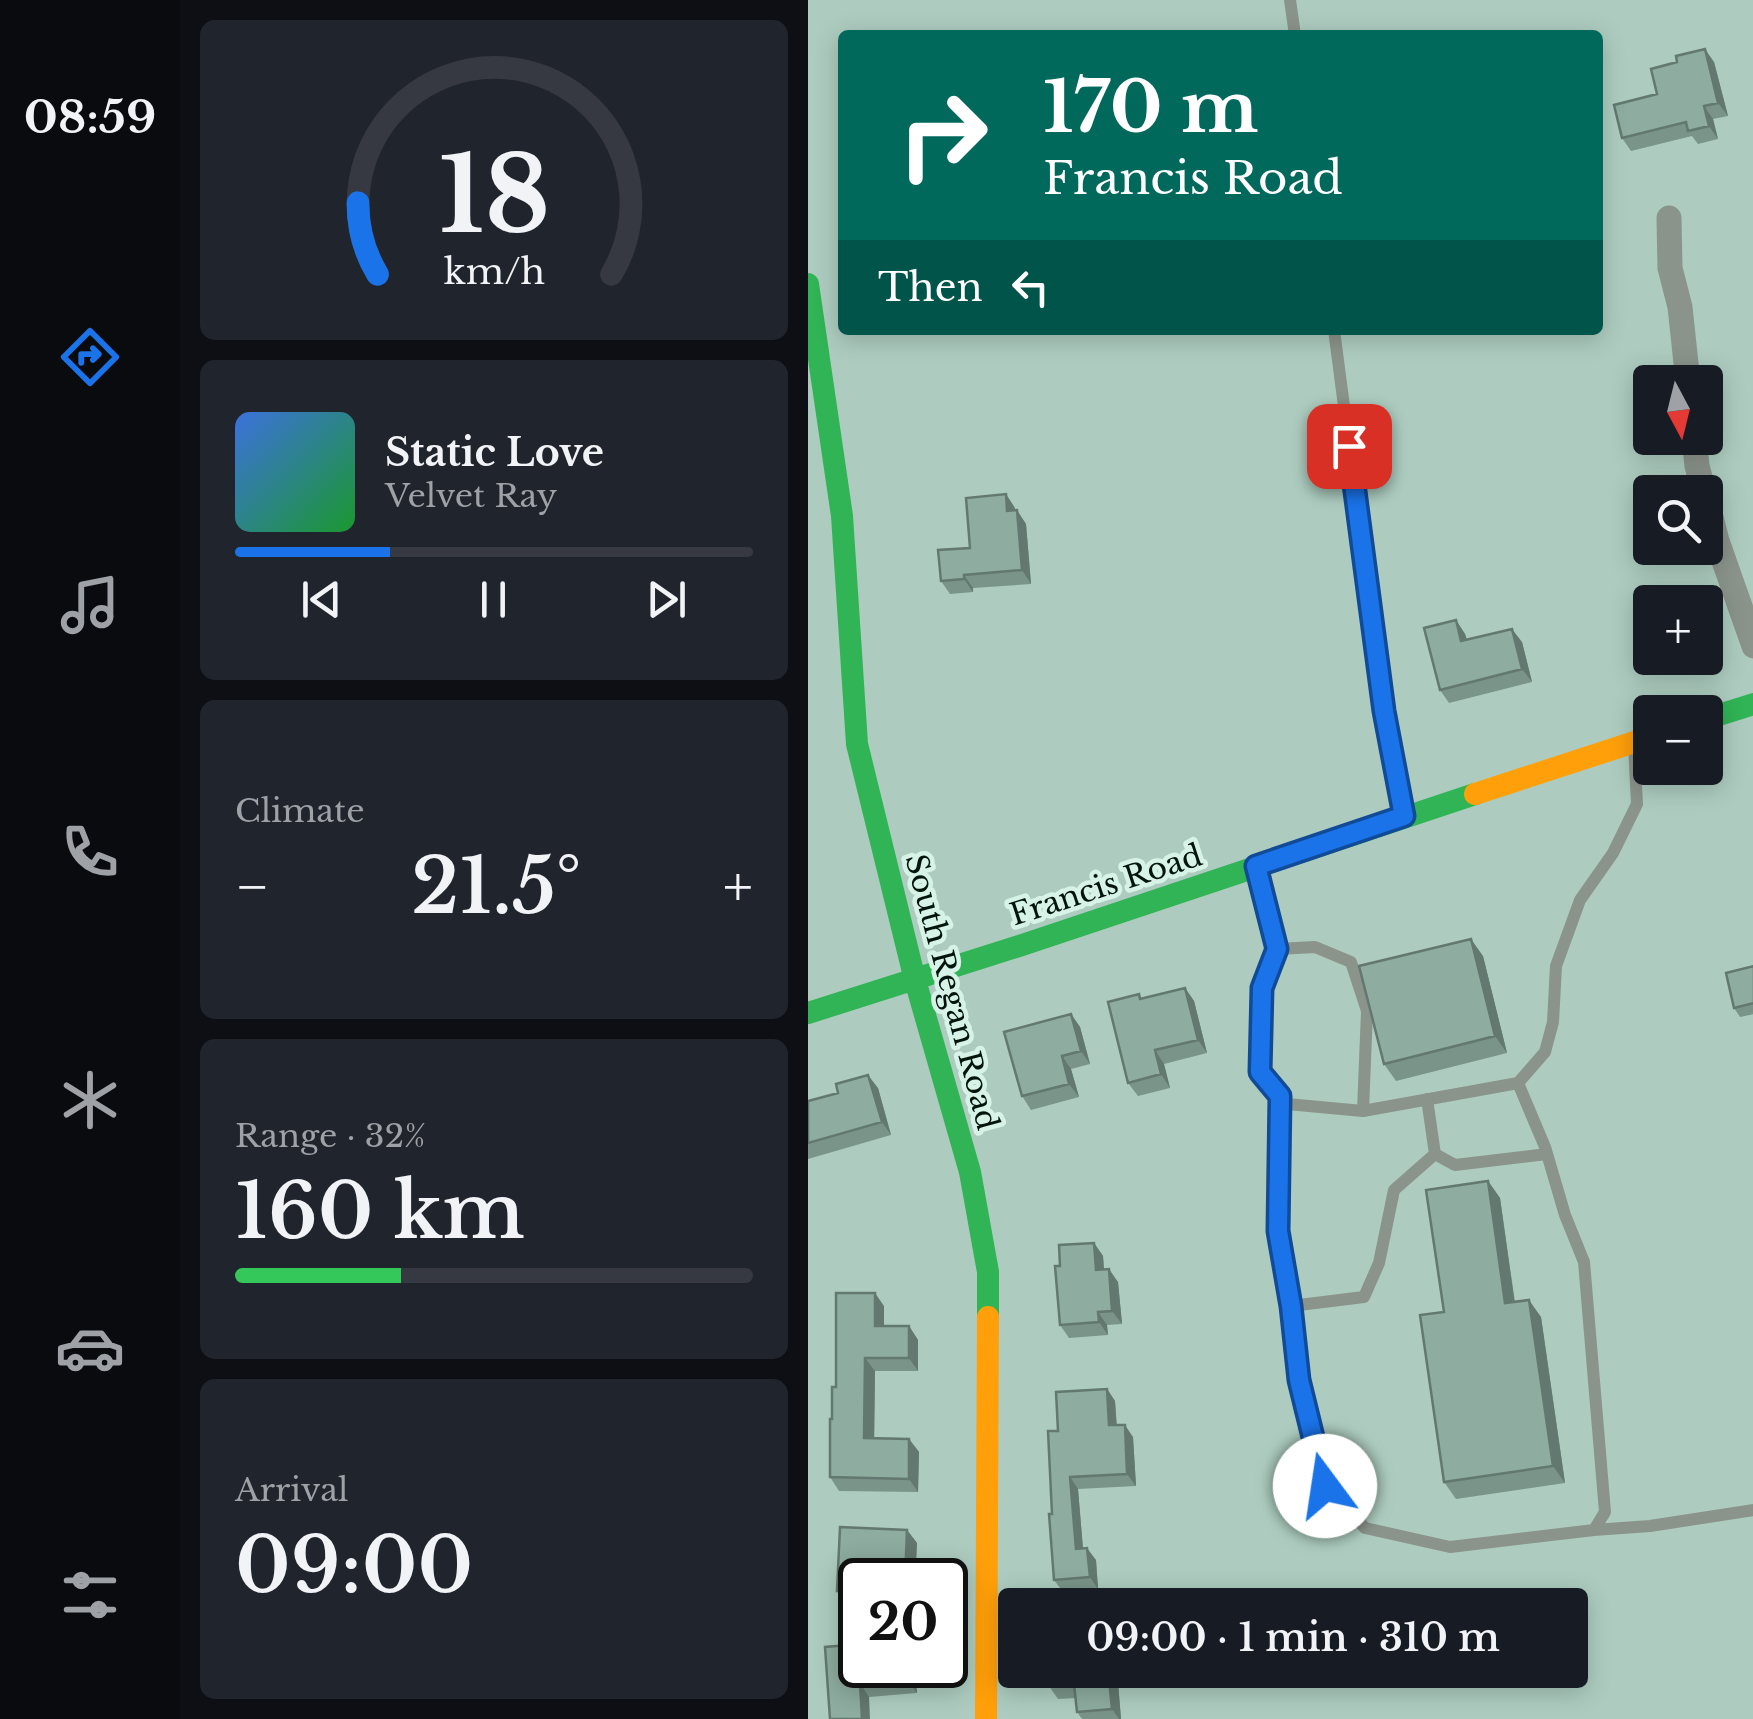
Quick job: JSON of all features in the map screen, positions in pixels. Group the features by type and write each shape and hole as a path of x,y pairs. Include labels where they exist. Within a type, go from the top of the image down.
{"street":[{"path":"1669,218 1670,268 1680,307 1686,365"},
{"name":"South Regan Road","path":"808,284 842,516 856,744 915,980 970,1172 988,1272 986,1719"},
{"path":"1723,558 1754,646"},
{"path":"1723,714 1754,704"},
{"name":"Francis Road","path":"808,1013 1633,743"}],"lane":[{"path":"1290,0 1293,30"},
{"path":"1335,335 1384,711 1404,816"},
{"path":"1256,866 1277,949 1262,988 1260,1072 1287,1104 1363,1111 1518,1083 1545,1052 1553,1022 1556,966 1580,900 1613,852 1636,804 1638,785"},
{"path":"1277,949 1314,947 1351,962 1367,1011 1363,1111"},
{"path":"1518,1083 1548,1154 1584,1262 1605,1512 1594,1530"},
{"path":"1280,1096 1278,1231 1299,1380 1325,1486 1365,1528 1450,1547 1650,1526 1754,1510"},
{"path":"1428,1100 1435,1154"},
{"path":"1435,1154 1455,1166 1548,1154"},
{"path":"1291,1306 1364,1297 1379,1264 1394,1190 1435,1154"}],"building":[{"path":"1705,49 1718,103 1704,106 1709,126 1688,131 1686,122 1622,138 1614,105 1657,94 1651,69 1677,62 1676,56"},
{"path":"1006,494 1007,511 1017,510 1022,570 941,581 938,550 970,548 966,498"},
{"path":"1456,620 1461,641 1512,629 1522,669 1440,690 1424,628"},
{"path":"1471,939 1495,1036 1384,1064 1359,966"},
{"path":"1754,966 1754,1003 1734,1008 1726,973"},
{"path":"1185,988 1198,1040 1155,1050 1161,1074 1128,1083 1108,1002"},
{"path":"1071,1014 1081,1051 1062,1056 1069,1084 1022,1096 1004,1032"},
{"path":"868,1075 882,1122 808,1143 808,1101 838,1093 836,1084"},
{"path":"1488,1181 1505,1303 1529,1300 1553,1466 1444,1482 1420,1315 1444,1312 1426,1190"},
{"path":"1094,1243 1096,1270 1109,1269 1112,1311 1098,1312 1099,1322 1060,1325 1055,1266 1060,1266 1059,1245"},
{"path":"836,1293 875,1293 875,1326 909,1326 909,1358 865,1358 864,1438 909,1439 909,1479 830,1477 832,1387 836,1387"},
{"path":"1107,1389 1109,1425 1125,1425 1127,1474 1070,1477 1076,1549 1087,1548 1090,1577 1054,1580 1048,1431 1058,1431 1056,1392"},
{"path":"840,1527 907,1530 906,1558 839,1558"},
{"path":"838,1646 838,1688 860,1688 862,1719 830,1719 825,1647"},
{"path":"1074,1688 1110,1688 1112,1709 1077,1712"}],"traffic: fast":[{"path":"808,284 842,516 857,744 915,980 970,1172 988,1272 988,1317"},
{"path":"1723,714 1754,704"},
{"path":"808,1013 1475,794"}],"traffic: slow":[{"path":"1475,794 1633,743"},
{"path":"986,1719 988,1317"}],"route":[{"path":"1325,1486 1299,1380 1278,1231 1280,1096 1260,1072 1262,988 1277,949 1256,866 1404,816 1384,711 1349,446"}]}
